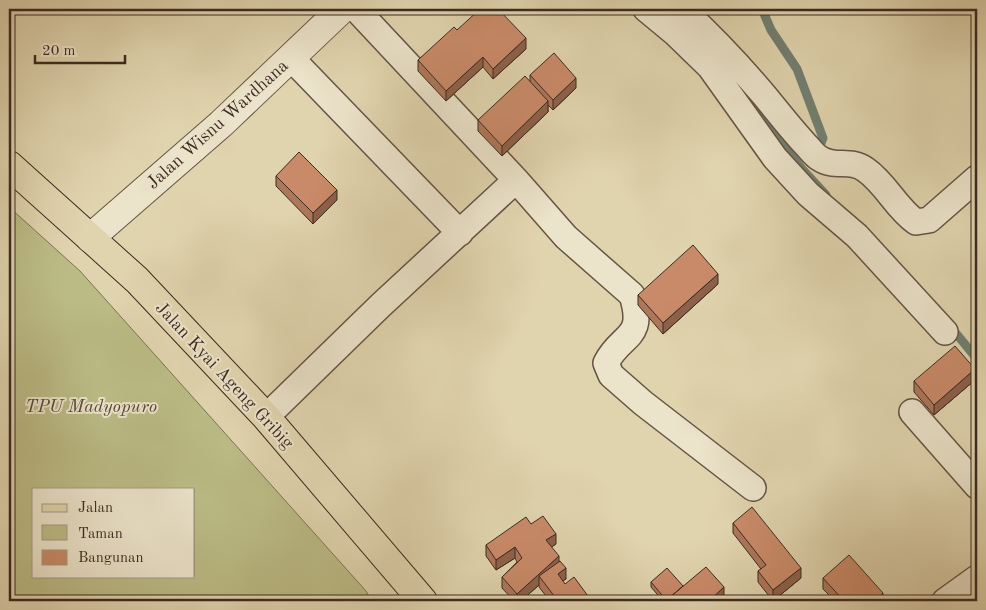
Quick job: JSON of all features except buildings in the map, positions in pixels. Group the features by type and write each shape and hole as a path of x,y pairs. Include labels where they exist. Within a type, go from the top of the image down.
{"main road":[{"name":"Jalan Kyai Ageng Gribig","path":"9,165 137,280 266,417 423,601"}],"street":[{"name":"Jalan Wisnu Wardhana","path":"90,238 221,124 342,9"},
{"path":"356,9 516,180 566,237 632,295 636,308 634,331 610,355 606,363 611,375 643,403 753,488"},
{"path":"646,9 675,33 710,67 775,158 816,170 849,162 865,168 879,181 908,216 916,222 929,220 977,178"},
{"path":"682,9 708,32 747,75 816,170 858,236 945,332"},
{"path":"291,58 460,233"},
{"path":"266,417 381,305 516,180"},
{"path":"912,412 977,486"},
{"path":"945,601 977,578"}],"green space":[{"name":"TPU Madyopuro","path":"9,207 80,271 366,591 372,601 9,601"}],"waterway":[{"path":"762,9 771,30 797,69 823,138 815,152"},
{"path":"758,113 802,169 826,195"},
{"path":"950,326 977,359"}]}
